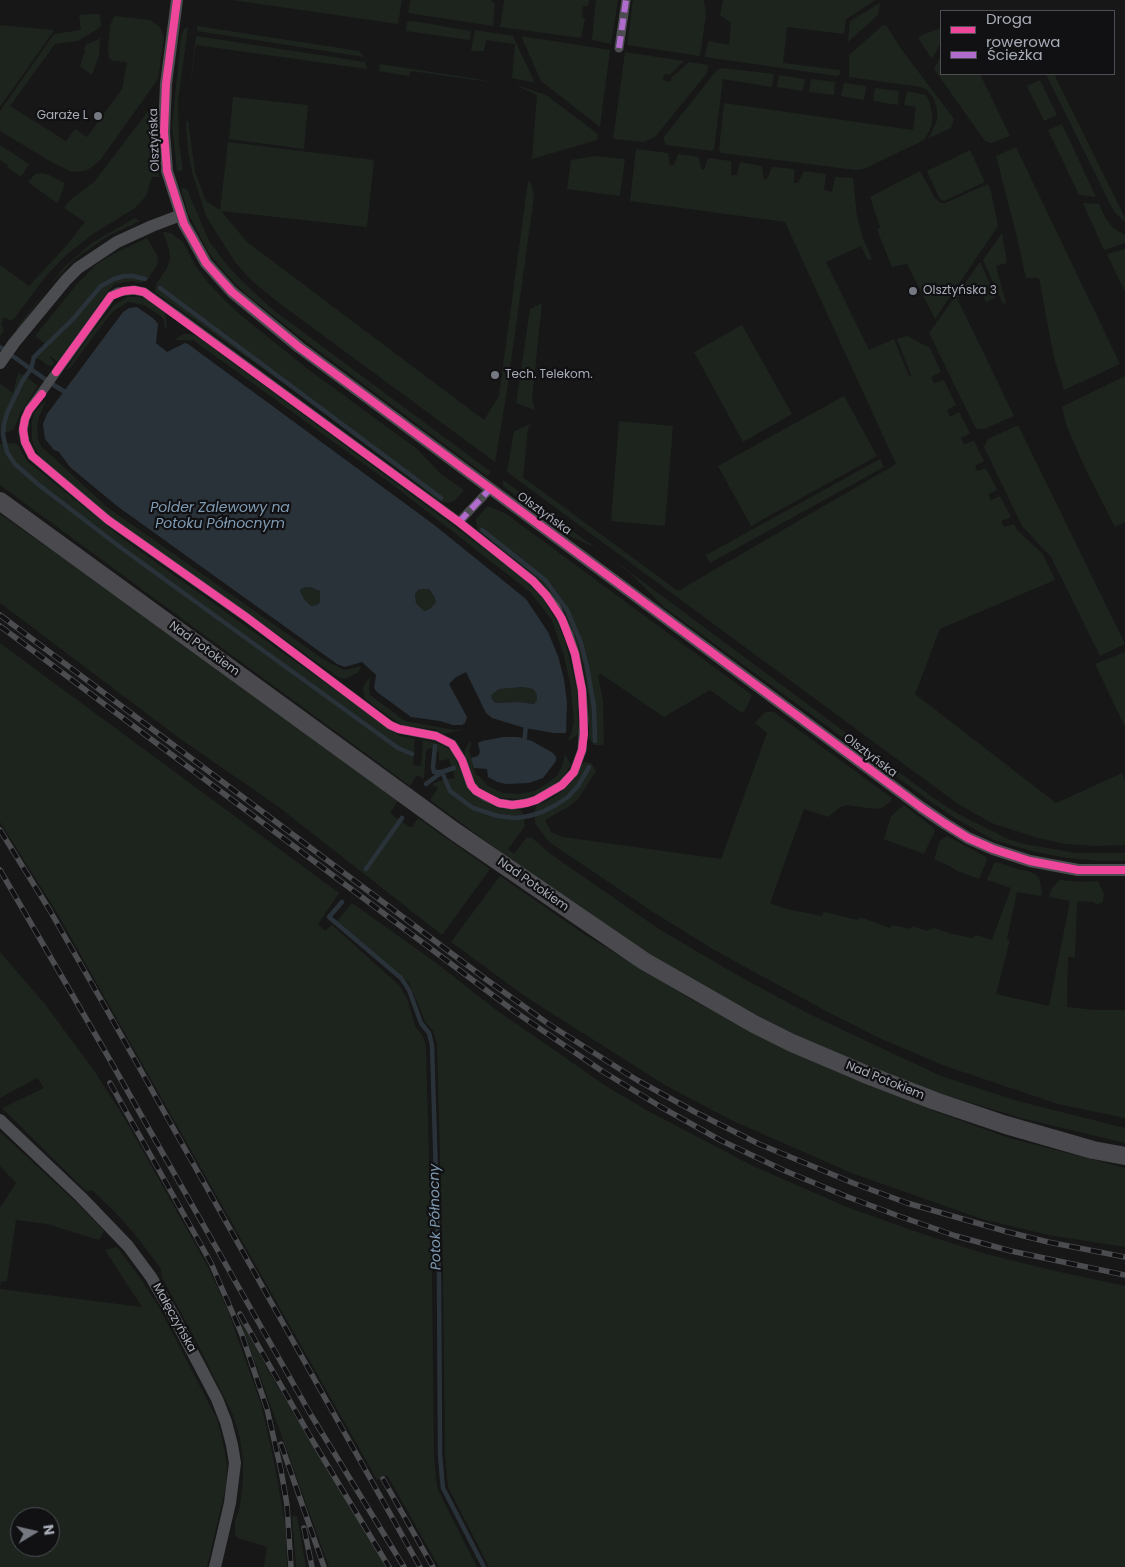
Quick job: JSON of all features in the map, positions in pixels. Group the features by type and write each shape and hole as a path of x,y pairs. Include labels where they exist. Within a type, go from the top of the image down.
{"main road":[{"name":"Nad Potokiem","path":"0,501 454,831 644,961 754,1024 792,1043 864,1074 1006,1125 1093,1150 1125,1156"}],"street":[{"name":"Olsztyńska","path":"177,0 166,84 164,132 167,172 181,215 191,236 206,262 232,292 299,347 490,489 570,546 922,808 968,838 1011,856 1052,866 1078,870 1125,870"},
{"path":"619,48 626,0"},
{"path":"0,363 14,343 78,268 117,242 181,215"},
{"path":"124,290 144,292 460,522 533,581 546,595 562,619 575,654 582,690 584,719 582,750 578,764 562,786 527,803 512,805 499,803 476,791 471,785 462,760 452,744 436,736 399,729 390,725 246,618 94,509 32,456 27,449 23,431 25,419 29,410 112,296 124,290"},
{"path":"460,522 490,489"},
{"name":"Małęczyńska","path":"0,1120 81,1197 128,1246 151,1276 217,1400 226,1422 235,1463 230,1503 215,1567"}],"shaded area":[{"path":"232,0 402,0 398,24"},
{"path":"410,0 491,0 495,4 493,26 408,13"},
{"path":"504,0 589,0 588,6 583,6 582,16 585,19 581,38 500,27"},
{"path":"596,0 618,0 611,44 592,40"},
{"path":"633,0 704,0 706,14 700,56 627,45"},
{"path":"723,0 876,0 846,19 844,34 787,27 783,63 840,70 840,74 837,76 705,57 708,41 729,45 731,23 720,15"},
{"path":"880,3 878,15 848,42 850,21"},
{"path":"100,14 101,25 99,28 78,41 55,44 10,106 66,141 75,129 87,137 122,89 127,62 113,61 109,58 108,49 110,25 115,16 150,20 160,27 164,37 158,79 101,159 91,168 72,172 53,163 0,131 0,111 54,34 81,30 79,15"},
{"path":"413,21 471,31 470,40 406,31 407,22"},
{"path":"0,25 53,30 53,32 0,107"},
{"path":"886,25 902,50 954,119 951,128 929,138 937,120 937,110 934,99 927,90 921,87 849,77 849,55 882,26"},
{"path":"197,26 359,51 364,57 197,31"},
{"path":"188,27 178,101 179,144 183,170 177,171 172,126 181,37 184,29"},
{"path":"940,28 940,44 932,59 918,38"},
{"path":"475,30 513,36 535,83 512,78 515,44 486,40 484,51 471,51"},
{"path":"196,36 365,62 367,69 196,45 189,95"},
{"path":"521,36 610,50 600,127 541,81"},
{"path":"100,38 99,56 92,75 80,66 87,44"},
{"path":"625,52 684,61 670,75 664,74 663,80 670,82 672,77 689,62 708,65 707,73 656,136 644,142 613,139"},
{"path":"940,58 940,75 980,75 1010,136 991,143 985,141 934,69"},
{"path":"380,64 497,83 411,71 409,76 379,71"},
{"path":"721,68 774,74 772,87 723,79 714,149 712,151 666,145 663,138 716,71"},
{"path":"779,75 805,79 803,91 777,87"},
{"path":"1046,75 1054,75 1125,218 1125,222 1115,213"},
{"path":"811,79 835,82 834,95 809,92"},
{"path":"1040,80 1057,115 1044,121 1027,86"},
{"path":"844,83 866,86 864,100 841,96"},
{"path":"513,84 546,95 598,134 597,140 532,159 537,95"},
{"path":"875,88 899,91 898,105 873,101"},
{"path":"907,91 926,95 932,114 932,124 929,132 924,140 864,169 856,170 721,153 719,150 724,103 913,130 916,107 904,105"},
{"path":"233,97 308,105 304,149 229,139"},
{"path":"152,106 156,107 155,144 159,177 152,177 146,196 135,208 93,234 66,255 45,277 14,319 9,320 4,317 1,324 4,331 0,336 0,265 29,286 66,246 85,222 64,208 70,200 94,182"},
{"path":"188,121 195,172 206,201 220,210 228,142 374,160 367,227 221,211 247,242 484,420 499,396 528,181 531,183 534,197 495,462 275,300 250,279 235,262 206,216 192,172 188,151 186,122"},
{"path":"1062,124 1096,197 1079,195 1048,130"},
{"path":"0,145 29,164 21,177 0,160"},
{"path":"1016,147 1120,364 1064,390 1054,358 1039,278 1026,278 996,156"},
{"path":"636,149 668,153 670,165 674,165 678,154 699,157 701,169 704,170 708,158 731,161 731,175 737,175 740,162 762,166 764,179 767,179 772,167 794,169 794,183 798,183 804,171 826,174 824,190 832,192 835,177 853,178 857,216 862,236 872,259 868,260 861,246 826,262 869,350 894,339 909,376 911,375 897,339 907,336 930,348 941,372 931,377 934,383 944,380 956,405 947,410 950,417 959,412 970,433 961,438 964,444 974,441 984,461 975,466 977,471 986,468 997,490 988,494 991,500 1000,496 1011,517 1001,521 1004,527 1014,524 1017,530 1043,554 1055,580 940,629 915,694 1056,803 1122,773 1125,781 1125,845 1065,844 1038,838 994,824 958,804 507,472 514,431 533,423 528,428 523,477 678,591 896,464 785,222 630,201"},
{"path":"970,150 985,182 944,201 940,199 927,171"},
{"path":"595,156 625,159 620,196 567,189 571,160"},
{"path":"920,171 935,198 941,203 988,184 998,226 935,319 907,264 892,267 877,230 880,227 870,197"},
{"path":"41,173 65,183 57,203 28,182 35,174"},
{"path":"181,188 187,189 209,241 227,265 272,309 491,472 487,476 304,340 246,294 208,252 188,213"},
{"path":"1083,203 1099,204 1113,228 1125,235 1125,243 1104,250"},
{"path":"135,218 140,221 108,236 75,259 50,285 64,267 92,243"},
{"path":"163,232 171,233 183,242 195,265 210,285 238,313 309,370 416,448 441,474 464,490 460,495 454,501 448,503 439,501 313,404 155,292 156,284 167,268 170,259 169,249"},
{"path":"1002,233 1007,263 996,266 1006,303 1003,304 983,260"},
{"path":"147,238 158,257 157,265 148,279 140,283 132,281 115,284 108,291 58,362 50,356 55,363 51,366 41,360 30,357 45,344 35,336 76,285 97,264"},
{"path":"1125,249 1125,292 1107,254"},
{"path":"980,262 996,297 986,302 979,287 957,298 1014,416 984,429 976,429 929,333"},
{"path":"49,286 18,330 16,329"},
{"path":"128,297 145,299 165,312 167,326 165,331 164,320 161,316 144,305 128,302 109,316 70,368 66,370 89,336 114,305"},
{"path":"542,303 532,399 535,410 516,403 530,309"},
{"path":"742,325 792,414 743,442 694,352"},
{"path":"184,334 197,336 525,580 545,601 565,640 577,690 579,732 576,736 570,740 568,739 574,722 570,683 564,656 552,620 530,592 393,485 193,340 175,340"},
{"path":"18,373 24,375 38,386 20,414 14,429 9,432 0,433 0,385 13,393"},
{"path":"1125,376 1125,522 1115,527 1085,468 1067,427 1062,407"},
{"path":"844,396 877,456 751,526 718,466"},
{"path":"46,400 37,426 38,440 42,447 107,507 323,659 344,670 361,666 358,673 341,679 96,506 40,456 35,448 32,440 32,421 34,413"},
{"path":"619,421 673,426 665,526 611,521"},
{"path":"1018,425 1125,644 1100,656 1051,557 1022,526 984,447 988,439"},
{"path":"15,443 27,461 126,541 400,736 415,739 413,765 421,766 423,740 437,743 449,749 471,794 497,808 520,810 523,813 525,826 508,849 514,854 526,838 531,837 552,855 659,929 807,1013 941,1076 1014,1100 1125,1128 1125,1143 1021,1118 885,1074 808,1041 733,1003 653,957 513,861 430,800 438,788 432,784 455,778 449,759 439,761 439,752 432,748 426,750 424,779 417,775 410,786 0,485 0,444"},
{"path":"880,459 884,467 710,563 706,555"},
{"path":"503,480 547,512 539,513 503,486"},
{"path":"488,506 505,513 752,695 747,707 742,713 710,690 664,717 601,674 598,676 603,701 604,743 602,745 594,745 589,738 589,702 583,664 565,613 535,577 477,529 476,519"},
{"path":"0,514 153,621 398,801 390,813 409,827 412,827 418,818 490,869 442,935 276,805 179,738 0,603"},
{"path":"560,522 638,578 935,799 960,815 1008,839 1024,844 1076,853 1125,853 1125,861 1068,858 1035,852 994,840 958,820 664,607 631,574 596,548 565,534"},
{"path":"310,587 320,591 320,602 317,605 311,606 304,599 300,591 302,588"},
{"path":"429,589 436,602 430,609 424,611 416,603 415,594 418,590"},
{"path":"0,643 339,893 318,924 325,931 332,925 400,986 408,1001 415,1026 423,1036 426,1046 436,1479 438,1490 477,1567 439,1567 387,1475 377,1480 56,911 0,822"},
{"path":"1125,652 1125,727 1095,664"},
{"path":"370,677 370,695 405,721 454,730 465,729 444,734 434,729 405,726 397,722 365,699 364,685"},
{"path":"523,687 533,689 538,694 534,704 519,702 495,703 490,695 499,689"},
{"path":"765,712 774,712 892,798 882,808 874,809 847,805 840,807 828,817 804,809 770,903 786,909 822,916 824,912 858,920 860,917 890,928 892,925 910,929 912,926 927,931 934,928 952,934 972,938 976,935 992,940 1011,888 987,880 994,863 997,862 1028,871 1039,878 1041,896 1017,892 1007,939 1010,940 996,994 1049,1006 1070,901 1049,897 1052,888 1060,880 1098,881 1104,894 1103,902 1096,905 1094,902 1077,901 1075,957 1068,957 1067,1007 1091,1010 1125,1010 1125,1118 1058,1104 945,1066 877,1037 716,951 653,912 549,842 536,825 534,816 536,806 553,798 566,788 577,776 581,765 585,762 591,763 596,771 578,799 545,820 551,832 563,837 721,859 767,733 755,723"},
{"path":"470,741 469,750 476,775 488,786 503,793 519,794 534,791 545,785 557,776 562,767 565,754 571,765 561,780 541,793 520,799 499,798 476,785 464,752"},
{"path":"904,805 935,831 924,854 884,839 891,816"},
{"path":"947,836 986,857 987,860 979,879 957,871 934,859 940,841"},
{"path":"500,876 584,934 694,1001 812,1061 929,1109 1006,1137 1125,1168 1125,1247 1048,1235 982,1219 854,1174 731,1120 665,1085 529,999 451,942"},
{"path":"352,903 435,962 495,1009 606,1086 648,1111 753,1166 847,1207 917,1232 986,1254 1125,1286 1125,1567 489,1567 448,1487 447,1477 437,1044 433,1031 425,1021 409,983 337,921"},
{"path":"0,952 45,1004 95,1072 125,1119 208,1267 228,1311 261,1404 274,1461 286,1530 287,1567 264,1567 267,1547 238,1538 235,1535 235,1521 240,1506 243,1480 240,1438 233,1415 162,1278 161,1269 137,1237 113,1210 92,1190 87,1192 2,1108 44,1088 37,1078 0,1098"},
{"path":"0,1132 76,1202 104,1231 99,1240 47,1224 16,1220 7,1281 1,1282 0,1287 0,1208 16,1183 0,1166"},
{"path":"117,1247 141,1279 160,1309 217,1419 227,1463 226,1486 207,1567 0,1567 0,1289 142,1307 105,1250"},
{"path":"238,1315 273,1379 386,1567 329,1567"},
{"path":"292,1516 297,1516 306,1567 296,1567"}],"water":[{"name":"Polder Zalewowy na Potoku Północnym","path":"137,307 154,319 158,324 156,343 167,352 185,343 188,344 433,524 526,599 548,632 558,656 564,679 567,703 566,733 525,728 492,718 486,713 466,672 456,677 449,684 467,717 465,723 453,725 411,717 377,692 374,688 376,675 362,662 345,667 337,664 117,506 70,467 59,452 54,450 45,439 43,424 47,414 123,312 129,308","holes":["310,587 320,591 320,602 317,605 311,606 304,599 300,591 302,588","429,589 434,596 436,602 430,609 424,611 416,603 415,594 418,590","523,687 533,689 537,694 537,700 534,704 519,702 495,703 491,695 499,689"]},
{"path":"503,737 518,737 532,741 553,753 556,761 543,778 529,783 506,784 497,782 488,777 487,769 474,768 471,758 478,756 480,752 478,743"}],"waterway":[{"path":"145,279 124,276 101,286 73,319 34,357 31,369 23,380 7,413 3,435 7,452 15,464 39,485 120,547 398,748 412,754"},
{"path":"160,288 441,498"},
{"name":"Potok Północny","path":"0,347 49,382 69,393"},
{"path":"482,530 545,580 567,610 581,643 587,667 594,707 595,741"},
{"name":"Potok Północny","path":"524,744 526,725"},
{"path":"435,746 434,772 442,772 450,791 473,808 498,816 516,818 529,816 556,805 568,797 578,786 589,767"},
{"name":"Potok Północny","path":"426,784 442,772 454,768"},
{"name":"Potok Północny","path":"366,869 402,818"},
{"name":"Potok Północny","path":"342,902 329,917 401,978 409,990 421,1023 429,1033 432,1045 439,1276 440,1454 442,1478 443,1488 484,1567"}],"railway":[{"path":"0,615 487,980 550,1025 637,1080 759,1144 907,1203 1048,1242 1125,1257"},
{"path":"0,626 514,1011 602,1071 661,1107 720,1140 783,1170 896,1215 956,1236 1011,1251 1125,1275"},
{"path":"0,830 49,909 108,1012 420,1567"},
{"path":"0,870 311,1415 404,1567"},
{"path":"110,1083 211,1263 242,1335 267,1409 281,1470 287,1505 291,1567"},
{"path":"240,1314 314,1443 389,1567"},
{"path":"281,1444 324,1567"},
{"path":"383,1479 433,1567"},
{"path":"304,1528 312,1567"}],"marked path":[{"path":"619,48 626,0"},
{"path":"459,522 490,489"}],"cycle path":[{"path":"177,0 166,84 164,132 167,171 184,224 206,263 232,292 299,347 944,823 968,838 993,849 1030,861 1078,870 1125,870"},
{"path":"42,394 29,410 23,429 25,442 32,456 108,520 246,617 390,725 399,729 436,736 452,744 462,760 471,785 476,791 499,803 512,805 527,803 562,785 574,772 582,750 584,734 582,690 575,654 562,619 546,595 533,581 459,522 144,292 124,291 111,296 56,372"}],"place":[{"name":"Garaże L","path":"98,116"},
{"name":"Olsztyńska 3","path":"913,291"},
{"name":"Tech. Telekom.","path":"495,375"}]}
